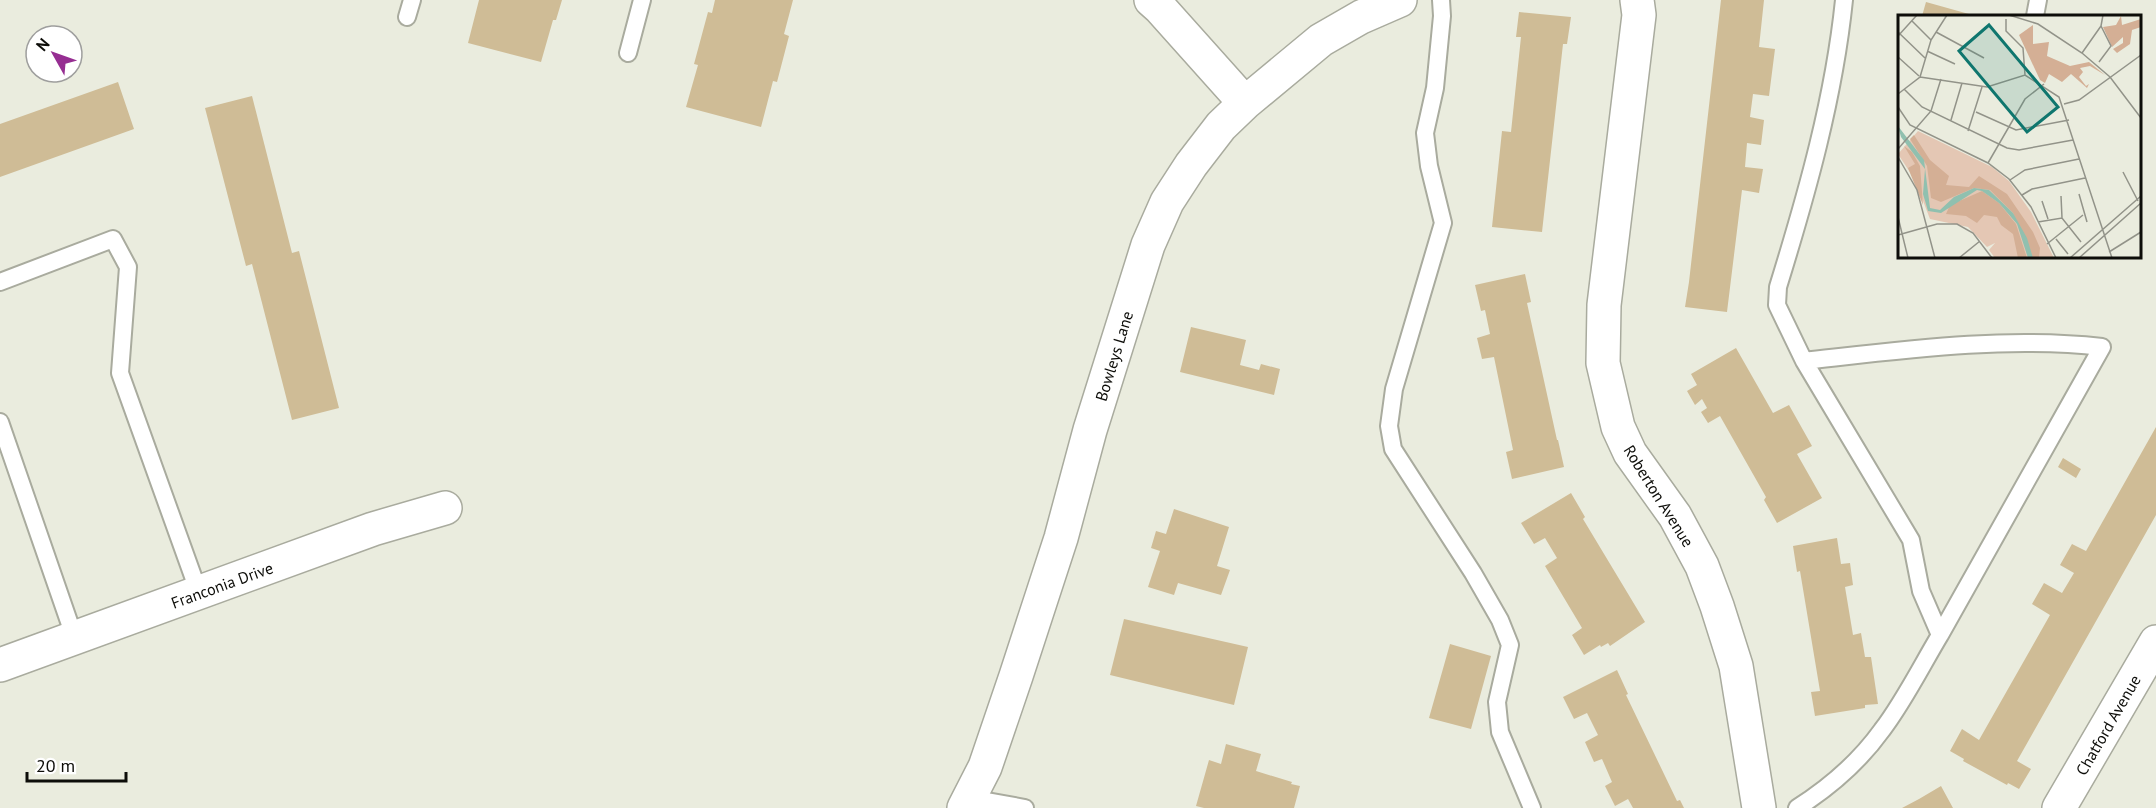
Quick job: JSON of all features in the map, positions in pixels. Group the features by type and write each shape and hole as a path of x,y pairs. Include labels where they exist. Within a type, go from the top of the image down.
{"street":[{"path":"1151,0 1245,103"},
{"name":"Bowleys Lane","path":"967,803 985,767 1037,612 1061,538 1090,430 1148,245 1167,202 1191,165 1221,126 1245,103 1321,40 1361,16 1400,0"},
{"name":"Roberton Avenue","path":"1637,0 1639,15 1604,305 1603,363 1618,427 1630,453 1675,516 1702,566 1717,606 1736,666 1759,808"},
{"name":"Franconia Drive","path":"0,665 373,529 445,508"},
{"name":"Chatford Avenue","path":"2058,808 2156,642"}],"lane":[{"path":"407,17 412,0"},
{"path":"628,53 642,0"},
{"path":"1441,0 1442,16 1435,88 1425,133 1429,166 1443,223 1394,389 1389,426 1393,449 1473,573 1500,620 1510,645 1497,702 1500,732 1532,808"},
{"path":"1844,0 1832,83 1813,171 1778,287 1777,305 1804,361 1911,540 1921,591 1940,635"},
{"path":"2035,15 2038,0"},
{"path":"0,282 113,239 128,267 120,373 199,593"},
{"path":"1797,808 1823,792 1843,775 1883,730 1940,635 2102,348 2070,344 1947,345 1804,361"},
{"path":"0,422 75,639"},
{"path":"967,803 1025,808"}],"building":[{"path":"479,0 562,0 556,20 553,20 541,62 468,43"},
{"path":"715,0 793,0 784,34 789,36 777,82 773,81 761,127 686,107 698,65 694,64 708,12 712,13"},
{"path":"1721,0 1764,0 1759,47 1775,49 1769,96 1753,94 1750,117 1764,120 1761,145 1747,143 1745,167 1763,169 1759,193 1742,190 1727,312 1685,307"},
{"path":"1926,2 1972,15 1922,15"},
{"path":"1519,12 1571,17 1567,44 1563,44 1542,232 1492,227 1502,131 1511,132 1521,37 1516,37"},
{"path":"118,82 134,129 0,177 0,124"},
{"path":"252,96 292,253 299,251 339,408 292,420 252,264 246,266 205,108"},
{"path":"1525,274 1531,302 1527,303 1564,467 1512,479 1506,452 1513,450 1494,357 1482,359 1477,338 1490,334 1485,310 1481,311 1475,285"},
{"path":"1191,327 1246,340 1240,365 1259,370 1261,364 1280,369 1274,395 1180,372"},
{"path":"1736,348 1773,413 1789,405 1812,446 1797,454 1822,498 1777,523 1764,500 1766,497 1720,416 1708,423 1701,412 1707,408 1702,399 1695,405 1687,391 1697,385 1691,374"},
{"path":"2156,427 2156,515 2017,761 2031,769 2019,789 2008,783 2007,785 1963,761 1964,759 1950,751 1962,729 1979,740 2050,615 2032,604 2044,583 2062,593 2074,573 2060,565 2072,544 2086,551"},
{"path":"2063,458 2081,469 2076,478 2058,467"},
{"path":"1571,493 1585,517 1583,519 1645,622 1610,646 1608,643 1601,647 1600,645 1584,655 1572,635 1582,628 1545,566 1557,558 1545,538 1534,544 1521,523"},
{"path":"1174,509 1229,527 1217,566 1230,570 1221,595 1178,583 1174,595 1148,587 1160,551 1151,548 1156,531 1166,534"},
{"path":"1837,538 1841,564 1850,563 1853,585 1845,587 1853,635 1861,633 1865,657 1871,657 1878,704 1815,716 1811,692 1820,691 1800,571 1797,572 1793,546"},
{"path":"1124,619 1248,647 1234,705 1110,675"},
{"path":"1450,644 1491,656 1471,729 1429,718"},
{"path":"1617,670 1628,694 1626,695 1677,801 1680,800 1684,808 1633,808 1628,799 1615,806 1605,786 1612,782 1602,759 1594,762 1585,742 1598,735 1587,713 1574,719 1563,697"},
{"path":"1226,744 1261,754 1256,771 1300,786 1294,808 1204,808 1196,806 1209,760 1221,764"},
{"path":"1941,786 1953,808 1902,808 1919,799"}]}
